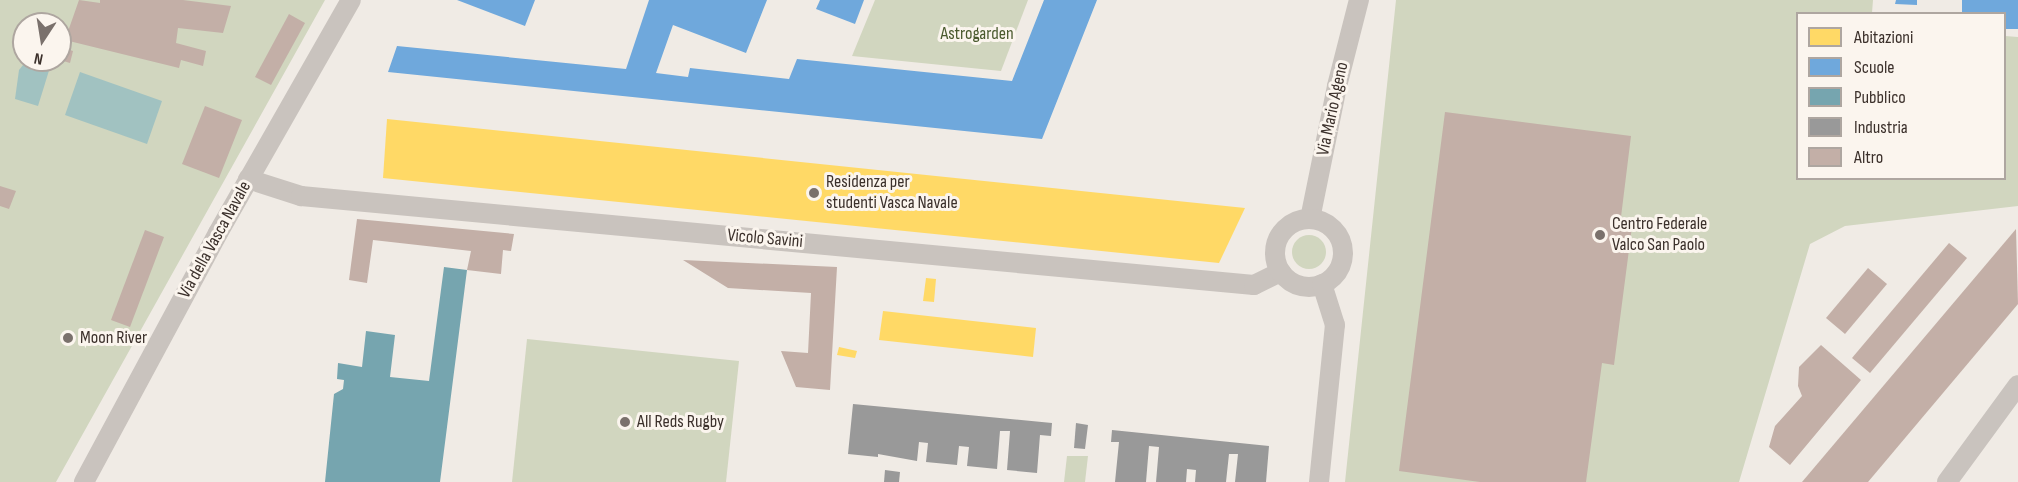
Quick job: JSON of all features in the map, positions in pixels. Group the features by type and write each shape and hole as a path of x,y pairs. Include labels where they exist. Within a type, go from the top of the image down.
{"street":[{"name":"Via della Vasca Navale","path":"84,482 248,179 351,0"},
{"name":"Via Mario Ageno","path":"1310,219 1337,86 1359,0"},
{"name":"Vicolo Savini","path":"248,179 301,195 1254,285 1281,272"},
{"path":"1310,219 1331,227 1343,247 1339,269 1322,284 1299,285 1281,272 1275,252 1282,232 1290,225 1310,219"},
{"path":"1318,482 1335,325 1322,284"},
{"path":"1947,482 2018,385"}],"green space":[{"name":"Moon River","path":"0,0 325,0 56,482 0,482"},
{"name":"Astrogarden","path":"875,0 1028,0 1001,71 852,56"},
{"name":"Centro Federale Valco San Paolo","path":"1396,0 1873,0 1872,12 1796,12 1796,180 2006,180 2006,36 2018,37 2018,206 1845,226 1810,244 1739,482 1345,482"},
{"path":"1309,235 1321,240 1326,252 1321,264 1309,269 1297,264 1292,252 1297,240"},
{"name":"All Reds Rugby","path":"527,339 739,361 726,482 512,482"},
{"path":"1067,456 1088,456 1085,482 1064,482"}],"water":[{"path":"19,72 49,72 38,106 15,99"},
{"path":"80,72 162,101 147,144 65,115"}],"building: Abitazioni":[{"name":"Residenza per studenti Vasca Navale","path":"387,119 1245,208 1219,263 383,178"},
{"path":"926,278 936,279 934,302 923,301"},
{"path":"883,311 1036,328 1033,357 879,340"},
{"path":"839,347 857,351 855,358 837,355"}],"building: Scuole":[{"path":"457,0 535,0 525,26"},
{"path":"649,0 767,0 746,53 673,25 656,73 688,77 690,68 789,79 797,59 1012,81 1044,0 1097,0 1042,139 388,72 397,46 626,69"},
{"path":"820,0 864,0 855,24 816,9"},
{"path":"1896,0 1917,0 1917,5 1895,4"},
{"path":"1962,0 2018,0 2018,29 2006,29 2006,12 1962,12"}],"building: Pubblico":[{"path":"444,267 467,270 440,482 325,482 334,394 343,389 344,380 337,379 338,363 362,367 366,331 395,335 390,377 429,381"}],"building: Industria":[{"path":"853,404 1052,423 1051,436 1040,435 1037,473 1007,470 1010,431 1000,431 997,469 967,466 969,447 959,446 957,465 926,462 928,443 919,442 917,461 878,454 878,457 848,454"},
{"path":"1076,423 1088,425 1085,449 1074,448"},
{"path":"1112,430 1269,446 1266,482 1235,482 1238,454 1229,454 1226,482 1195,482 1196,470 1187,469 1186,482 1156,482 1159,447 1149,446 1146,482 1115,482 1119,442 1111,442"},
{"path":"885,470 900,472 899,482 884,482"}],"building: Altro":[{"path":"79,0 100,3 100,0 183,0 231,6 223,33 178,28 176,43 206,51 203,66 181,60 179,68 72,42 72,20"},
{"path":"289,14 305,23 271,85 255,77"},
{"path":"205,106 242,120 219,178 182,164"},
{"path":"1445,112 1631,136 1621,217 1633,219 1614,365 1602,363 1586,482 1480,482 1399,471"},
{"path":"0,186 16,191 9,209 0,206"},
{"path":"357,219 514,234 511,251 503,250 501,274 467,270 471,251 373,240 367,283 349,280"},
{"path":"2016,229 2018,304 1868,482 1802,482"},
{"path":"145,230 164,237 130,327 111,320"},
{"path":"1949,243 1967,258 1870,373 1852,358"},
{"path":"683,260 837,267 830,390 796,387 781,351 808,353 811,293 728,288"},
{"path":"1868,268 1887,284 1845,334 1826,318"},
{"path":"1821,345 1861,380 1790,465 1769,447 1775,426 1802,396 1798,386 1799,367"}],"place":[{"name":"Residenza per studenti Vasca Navale","path":"814,193"},
{"name":"Centro Federale Valco San Paolo","path":"1600,235"},
{"name":"Moon River","path":"68,338"},
{"name":"All Reds Rugby","path":"625,422"}]}
